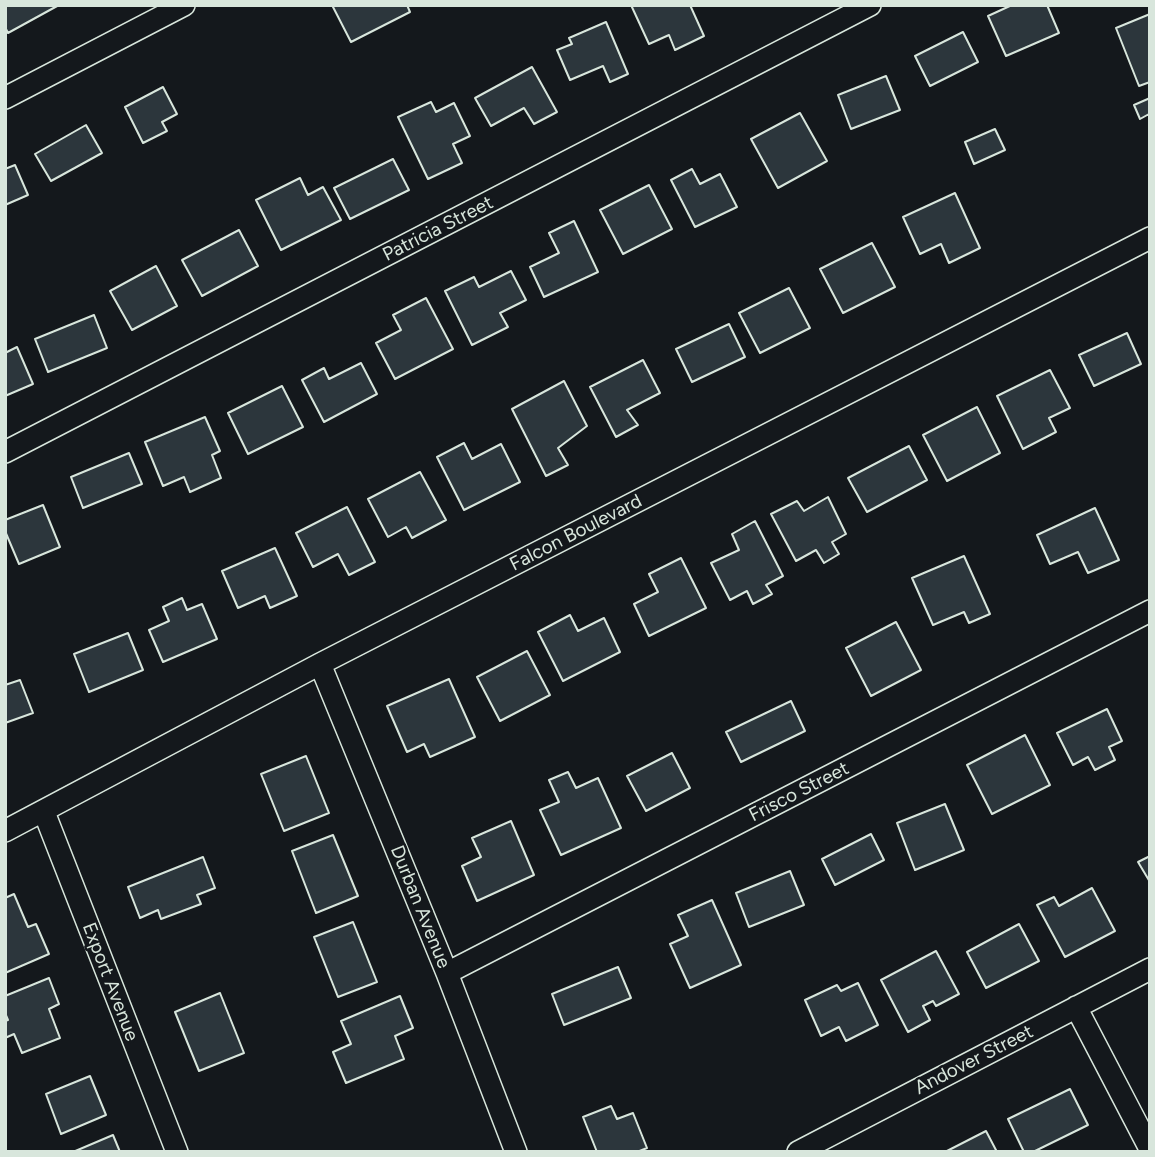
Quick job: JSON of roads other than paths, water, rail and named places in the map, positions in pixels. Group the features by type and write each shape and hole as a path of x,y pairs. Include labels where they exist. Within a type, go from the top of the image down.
{"street":[{"path":"5,98 184,5"},
{"name":"Patricia Street","path":"5,452 870,5"},
{"name":"Falcon Boulevard","path":"5,831 320,664 1150,238"},
{"name":"Frisco Street","path":"447,974 1150,611"},
{"name":"Durban Avenue","path":"320,664 447,974 516,1152"},
{"name":"Export Avenue","path":"44,812 177,1152"},
{"name":"Andover Street","path":"798,1152 1150,969"},
{"path":"1076,1007 1150,1149"}]}
